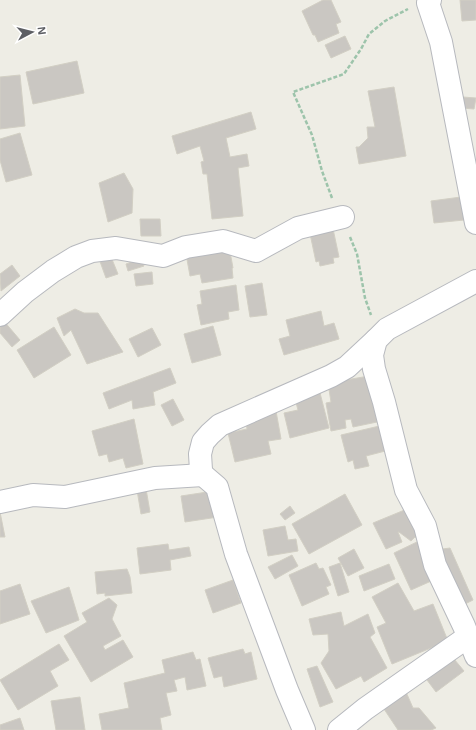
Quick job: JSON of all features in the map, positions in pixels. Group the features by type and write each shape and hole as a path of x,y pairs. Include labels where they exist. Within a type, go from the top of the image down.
{"street":[{"path":"429,2 441,42 476,223"},
{"path":"0,315 25,292 53,271 76,257 92,250 116,248 163,256 186,247 223,241 256,251 298,228 343,217"},
{"path":"304,730 284,683 236,554 217,487 203,475 201,470 200,454 203,442 220,425 331,376 347,367 393,326 476,281"},
{"path":"339,730 365,709 471,634 435,565 425,526 406,490 384,402 374,369 372,354 379,337"},
{"path":"0,502 33,495 65,497 155,478 203,475"}],"path":[{"path":"379,337 365,298 358,254 343,217 332,199 312,135 293,92 344,74 369,34 385,21 401,12 429,2"}],"building":[{"path":"323,0 331,0 341,22 336,24 339,33 318,42 315,35 313,35 302,11"},
{"path":"460,0 476,0 476,20 462,21"},
{"path":"345,36 351,49 331,58 325,45"},
{"path":"77,61 84,93 33,104 26,72"},
{"path":"20,75 25,126 0,129 0,77"},
{"path":"394,87 406,156 359,164 356,147 359,147 368,138 367,127 375,127 368,91"},
{"path":"463,97 476,98 474,109 462,108"},
{"path":"251,112 256,129 226,138 230,157 247,154 249,166 238,168 243,216 212,219 207,174 203,174 201,162 204,161 200,146 177,154 172,136"},
{"path":"20,133 32,175 6,182 0,160 0,139"},
{"path":"124,173 133,189 132,213 108,222 99,183"},
{"path":"461,197 464,220 434,223 431,201"},
{"path":"140,219 160,219 161,236 141,236"},
{"path":"332,224 339,257 333,258 334,263 320,266 319,261 316,262 309,229"},
{"path":"229,246 233,268 233,278 202,283 200,274 190,276 186,254"},
{"path":"109,252 118,274 106,278 98,256"},
{"path":"141,259 144,266 128,271 126,264"},
{"path":"12,265 20,276 1,291 0,274"},
{"path":"152,272 153,284 136,286 134,274"},
{"path":"262,283 267,315 250,317 245,286"},
{"path":"236,285 239,310 228,312 229,319 201,325 197,305 202,304 200,291"},
{"path":"75,309 84,313 98,313 123,352 87,364 71,330 64,336 57,318"},
{"path":"321,311 324,326 334,323 339,339 284,355 279,339 290,336 286,320"},
{"path":"3,320 20,340 12,347 0,333 0,323"},
{"path":"213,326 221,355 192,363 184,334"},
{"path":"54,327 71,355 34,378 17,350"},
{"path":"152,328 161,345 138,357 129,339"},
{"path":"170,368 176,383 153,392 155,405 133,409 132,400 109,409 103,393"},
{"path":"369,376 377,422 353,427 351,419 345,420 346,428 331,431 326,403 331,402 328,383"},
{"path":"319,389 329,428 290,438 284,413 298,410 294,395"},
{"path":"173,399 184,420 172,426 161,405"},
{"path":"276,411 281,439 268,441 271,454 235,462 228,433 247,429 245,415"},
{"path":"134,419 143,464 126,468 123,458 109,462 107,454 99,456 92,431"},
{"path":"388,424 393,449 366,456 369,466 355,469 353,460 348,462 341,435"},
{"path":"145,483 150,512 141,514 136,484"},
{"path":"214,491 218,517 185,522 181,496"},
{"path":"345,494 362,525 309,554 292,524"},
{"path":"290,506 295,513 285,520 280,514"},
{"path":"407,509 425,542 415,537 411,541 398,532 402,542 386,549 373,523"},
{"path":"0,512 5,537 0,537"},
{"path":"285,526 288,540 296,539 298,551 268,556 263,530"},
{"path":"421,540 438,578 411,590 394,553"},
{"path":"168,544 169,550 189,547 191,556 170,560 171,570 140,574 137,548"},
{"path":"450,548 473,600 461,606 435,550"},
{"path":"354,549 364,568 348,576 338,558"},
{"path":"292,555 298,566 275,579 268,567"},
{"path":"316,563 319,569 323,568 331,585 326,587 329,594 302,606 289,575"},
{"path":"340,563 349,592 338,596 329,567"},
{"path":"389,564 395,579 364,591 359,576"},
{"path":"127,569 130,577 132,593 105,596 105,593 97,594 95,572"},
{"path":"233,580 241,603 213,613 205,590"},
{"path":"398,583 414,611 433,604 448,641 392,664 377,627 386,623 372,597"},
{"path":"20,584 30,614 0,624 0,591"},
{"path":"69,587 79,620 46,633 31,601"},
{"path":"109,598 117,605 112,619 121,636 103,646 105,650 123,640 133,657 91,682 64,636 87,622 82,613"},
{"path":"341,612 344,626 368,614 375,633 370,637 387,668 364,682 361,676 336,689 321,663 329,651 328,634 313,635 309,619"},
{"path":"59,644 69,660 50,671 58,686 18,710 0,680"},
{"path":"243,649 245,654 251,652 257,679 224,687 222,676 214,678 208,658"},
{"path":"193,652 196,660 200,659 206,686 187,690 185,677 174,680 177,691 166,693 171,715 160,718 162,730 102,730 99,714 129,708 124,683 165,673 162,660"},
{"path":"454,659 464,671 436,692 427,680"},
{"path":"317,666 333,702 320,707 307,669"},
{"path":"406,692 413,708 419,708 436,728 431,730 398,730 382,706"},
{"path":"80,697 85,730 56,730 51,701"},
{"path":"20,718 24,730 0,730 0,725"}]}
